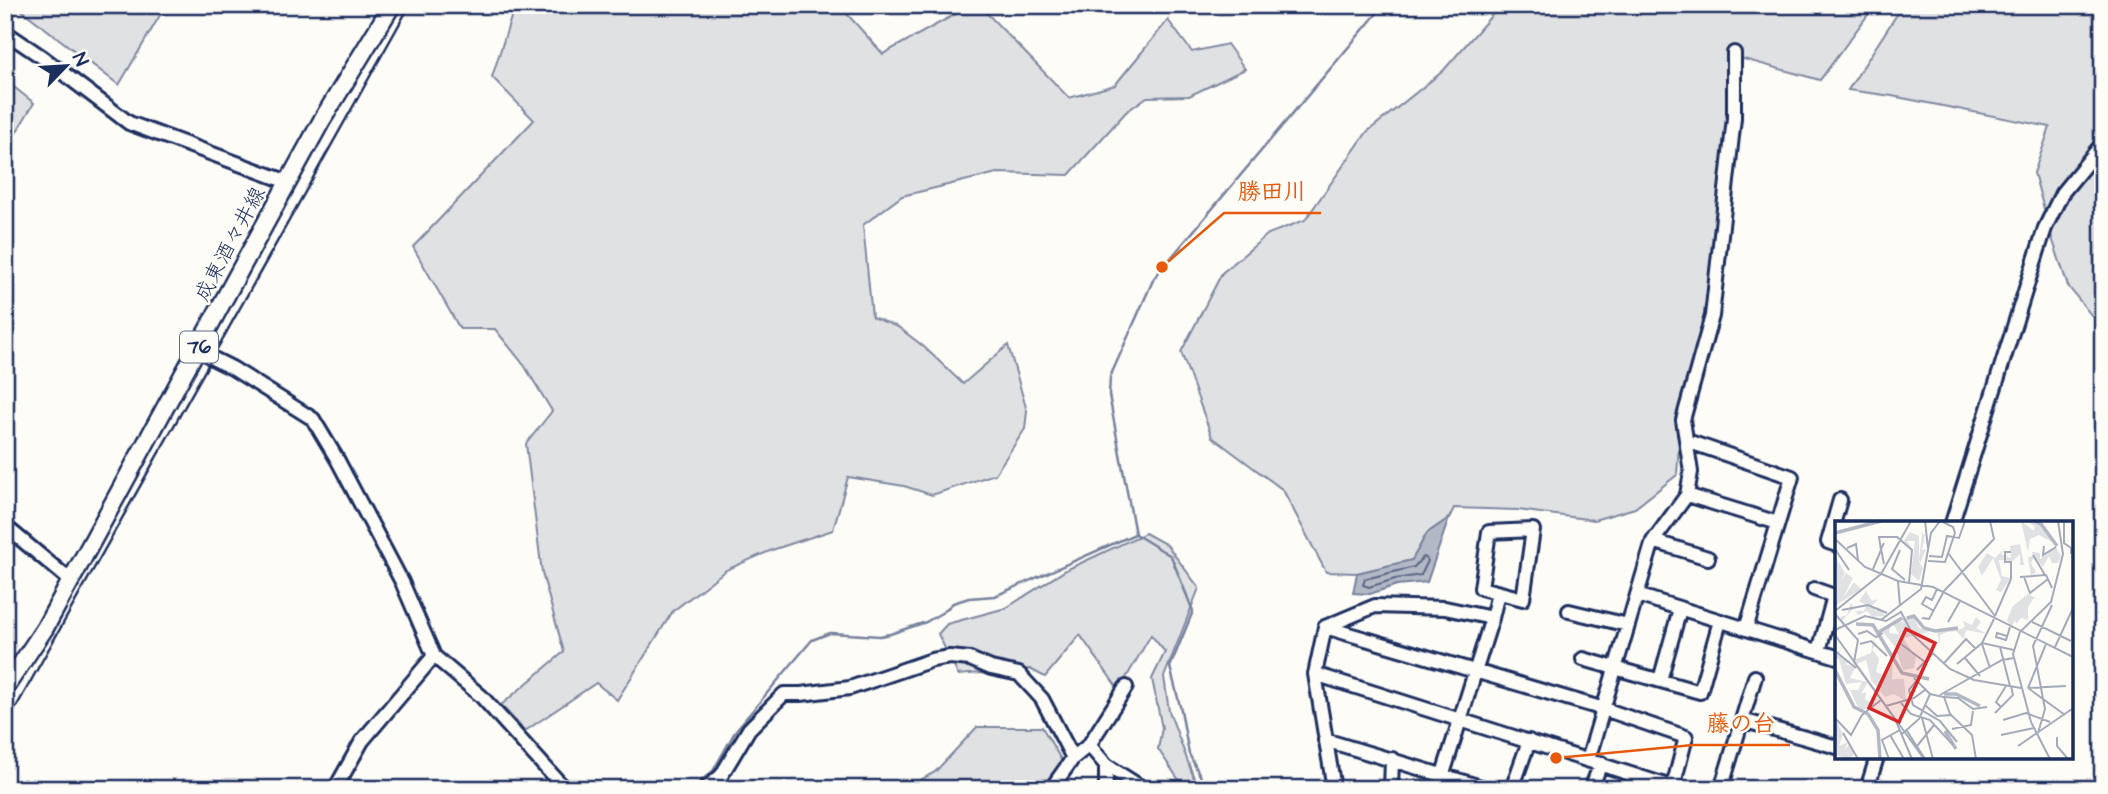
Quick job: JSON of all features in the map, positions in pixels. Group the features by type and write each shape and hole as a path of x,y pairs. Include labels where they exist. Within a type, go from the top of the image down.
{"main road":[{"name":"成東酒々井線","path":"5,688 45,628 322,120 392,5"}],"street":[{"path":"5,32 129,123 288,182"},
{"path":"1591,789 1604,709 1653,541 1687,495 1691,472 1683,420 1712,316 1734,118 1734,53"},
{"path":"1953,521 2045,228 2062,192 2103,144"},
{"path":"198,347 313,419 402,582 434,656 481,696 565,789"},
{"path":"1687,441 1792,477 1746,629"},
{"path":"1687,495 1778,523"},
{"path":"1835,544 1828,542 1840,500"},
{"path":"5,526 71,581"},
{"path":"1533,530 1523,599 1498,593 1481,588 1489,532 1533,530"},
{"path":"1653,541 1708,558"},
{"path":"1814,589 1834,596 1819,651"},
{"path":"1442,789 1443,774 1498,593"},
{"path":"1637,595 1835,656"},
{"path":"1325,626 1375,606 1445,608 1492,618"},
{"path":"1660,680 1680,609"},
{"path":"1569,611 1628,625"},
{"path":"1583,659 1700,692 1720,621"},
{"path":"1315,674 1676,788 1686,737 1604,709 1325,626"},
{"path":"1325,626 1315,674 1334,789"},
{"path":"335,789 362,741 434,656"},
{"path":"705,789 721,776 749,729 784,694 850,688 932,660 950,657 970,659 991,668 1019,674 1042,699 1073,758"},
{"path":"1721,789 1755,677"},
{"path":"1051,789 1073,758 1089,746 1126,687"},
{"path":"1742,720 1835,746"},
{"path":"1325,740 1488,789"},
{"path":"1512,789 1528,741"},
{"path":"1089,746 1106,765 1144,789"},
{"path":"1867,789 1875,759"},
{"path":"1391,789 1392,760"},
{"path":"1106,765 1107,789"}],"shaded area":[{"path":"15,5 166,5 119,85"},
{"path":"515,5 839,5 883,54 972,5 979,5 1069,98 1115,85 1168,20 1192,52 1227,44 1245,69 1189,96 1147,97 1126,112 1069,175 997,173 902,196 863,225 872,317 898,327 923,346 963,384 1008,345 1027,411 1025,429 995,474 932,495 904,486 848,477 833,530 772,550 726,570 673,611 617,700 596,683 525,731 501,705 564,652 542,573 526,444 552,411 524,365 495,329 460,329 413,247 534,120 492,77"},
{"path":"1505,5 1875,5 1820,80 1740,58 1707,313 1680,430 1677,475 1635,508 1594,520 1518,510 1454,508 1449,518 1427,534 1412,560 1357,573 1326,572 1283,490 1212,437 1181,352 1222,273 1268,234 1305,220 1367,132 1443,71 1491,16"},
{"path":"1903,5 2103,5 2103,330 2068,286 2034,173 2050,127 1848,90"},
{"path":"5,80 34,103 5,151"},
{"path":"1145,533 1167,545 1199,588 1164,677 1169,711 1198,789 1185,789 1158,749 1162,728 1152,679 1165,652 1151,635 1119,690 1080,635 1045,677 1030,669 958,675 938,634 947,624 1006,608 1066,570"},
{"path":"977,727 1042,727 1063,763 1042,789 904,789 935,772"}],"water":[{"path":"1449,518 1427,582 1397,585 1370,594 1353,593 1357,573 1412,560 1427,533"}],"waterway":[{"path":"1135,534 1109,395 1110,377 1154,278 1384,5"},
{"path":"1135,534 1171,556 1193,611 1170,667 1189,754 1207,789"},
{"path":"691,789 713,771 736,730 812,640 830,633 880,636 890,634 926,622 953,603 969,598 995,596 1135,534"}],"railway":[{"path":"5,727 410,5"}],"place":[{"name":"勝田川","path":"1162,267"},
{"name":"藤の台","path":"1556,758"}]}
